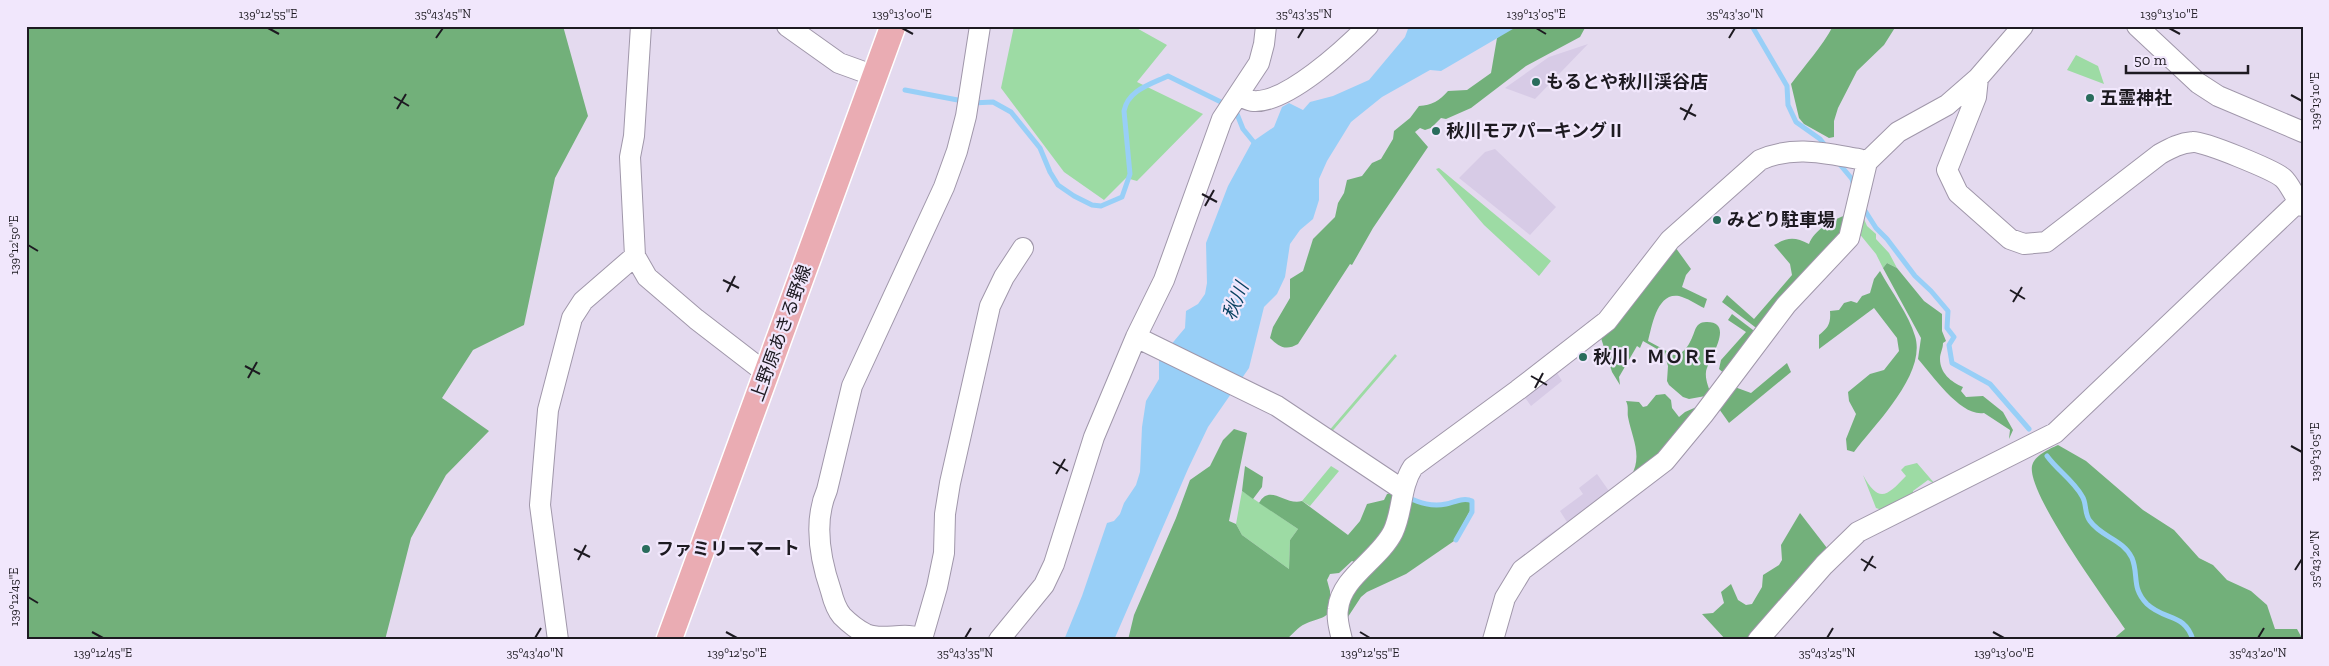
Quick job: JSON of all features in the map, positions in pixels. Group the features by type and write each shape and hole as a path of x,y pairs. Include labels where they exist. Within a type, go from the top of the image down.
{"main road":[{"name":"上野原あきる野線","path":"670,640 893,26"}],"street":[{"path":"641,26 635,127 630,157 636,256 647,277 696,319 766,373"},
{"path":"787,26 839,63 875,76"},
{"path":"980,26 970,93 957,150 944,187 852,386 827,490 821,504 820,552 832,596 841,615 868,635 908,635 923,639 944,553 944,514 950,483 990,306 1004,277 1023,248"},
{"path":"999,640 1044,585 1054,564 1094,437 1140,339 1180,239 1195,190 1233,101 1258,62 1264,44 1266,26"},
{"path":"1233,101 1267,99 1284,92 1313,74 1345,49 1368,26"},
{"path":"1493,640 1506,598 1522,570 1675,452 1786,305 1849,238 1867,162 1898,132 1947,105 1978,78 2023,26"},
{"path":"2137,26 2198,83 2218,96 2303,132"},
{"path":"1758,640 1824,565 1858,532 2054,433 2300,204 2283,178 2218,149 2194,142 2174,146 2160,154 2046,242 2024,244 2010,238 1958,193 1947,170 1976,97 1978,78"},
{"path":"1342,640 1338,618 1340,598 1349,584 1388,541 1399,518 1406,478 1413,467 1518,390 1607,321 1670,240 1760,160 1774,154 1801,150 1867,162"},
{"path":"558,640 540,505 548,410 572,318 583,301 636,256"},
{"path":"1140,339 1304,422 1403,490"}],"shaded area":[{"name":"もるとや秋川渓谷店","path":"1588,44 1535,99 1505,88 1549,57"},
{"path":"1495,149 1556,207 1530,235 1459,178 1485,152"},
{"path":"1553,366 1562,381 1531,406 1521,392"},
{"path":"1597,474 1609,491 1542,545 1540,541 1567,522 1560,511 1583,494 1579,488"}],"green space":[{"path":"26,26 563,26 588,116 555,178 524,325 473,350 442,398 489,431 446,475 411,538 385,640 26,640"},
{"path":"1014,26 1133,26 1167,45 1137,82 1203,114 1137,181 1126,178 1104,200 1064,172 1001,88"},
{"path":"1512,26 1586,26 1580,37 1526,66 1471,108 1446,119 1441,118 1431,128 1425,130 1420,128 1415,132 1428,147 1373,228 1352,265 1350,264 1298,344 1286,348 1276,344 1270,338 1273,327 1290,298 1290,279 1303,271 1313,239 1335,217 1347,180 1362,176 1372,163 1381,159 1393,139 1394,131 1410,118 1419,106 1435,102 1448,91 1467,90 1491,73 1497,38"},
{"path":"1833,26 1896,26 1884,45 1857,71 1838,108 1834,121 1834,137 1829,138 1804,124 1799,118 1791,84 1819,49"},
{"path":"2076,55 2098,66 2104,84 2067,70"},
{"path":"1439,168 1551,261 1539,276 1484,225 1436,169"},
{"path":"1862,214 1867,226 1876,234 1876,239 1889,253 1897,268 1887,263 1883,268 1876,254 1858,232"},
{"path":"1847,215 1848,227 1761,327 1755,327 1722,302 1727,295 1754,319 1792,275 1790,264 1774,245 1783,240 1792,239 1809,244 1815,234 1825,226"},
{"path":"1673,244 1691,269 1686,275 1682,287 1707,299 1704,308 1679,296 1665,299 1657,311 1648,341 1674,355 1685,350 1700,323 1715,323 1719,328 1720,334 1706,372 1711,395 1689,399 1683,397 1669,385 1667,381 1668,366 1664,353 1643,341 1640,348 1637,346 1619,377 1620,385 1612,372 1601,338"},
{"path":"1887,263 1897,268 1924,301 1942,314 1942,331 1946,341 1943,343 1940,364 1944,373 1950,380 1963,387 1961,391 1966,397 1983,396 2003,412 2013,430 2009,439 2010,430 1984,413 1975,413 1966,409 1939,385 1918,359 1921,338 1883,268"},
{"path":"1880,271 1909,320 1915,336 1917,351 1906,382 1885,413 1854,452 1847,450 1846,439 1856,414 1849,401 1848,392 1870,374 1884,370 1899,351 1897,338 1874,308 1819,349 1819,335 1828,325 1830,311 1839,310 1844,303 1851,301 1857,303 1862,296 1870,293 1874,279"},
{"path":"1732,314 1753,330 1755,336 1726,375 1719,369 1721,360 1746,332 1728,320"},
{"path":"1395,354 1397,356 1329,435 1327,433"},
{"path":"1787,363 1791,372 1729,423 1717,406 1732,386 1751,393"},
{"path":"1665,394 1671,400 1672,408 1679,417 1685,412 1701,405 1679,438 1631,476 1636,461 1636,454 1626,401 1639,402 1643,407 1647,406 1656,395"},
{"path":"1234,429 1247,433 1229,521 1236,524 1242,535 1289,569 1290,540 1298,529 1259,503 1263,497 1273,495 1290,501 1302,501 1348,535 1360,521 1367,504 1384,500 1387,494 1398,491 1397,508 1361,565 1352,561 1339,573 1330,574 1327,580 1330,598 1334,604 1329,613 1302,625 1286,640 1128,640 1134,615 1176,518 1190,480 1210,466 1223,440"},
{"path":"2058,445 2086,461 2143,510 2174,530 2199,558 2213,565 2227,580 2251,591 2267,605 2275,629 2297,629 2303,640 2112,640 2125,629 2054,523 2034,480 2033,462 2042,453"},
{"path":"1917,463 1935,484 1928,480 1913,491 1913,494 1882,510 1876,508 1863,475 1874,490 1883,494 1894,488 1906,476 1901,470 1905,466"},
{"path":"1245,466 1263,477 1262,487 1253,499 1242,491"},
{"path":"1331,466 1339,471 1310,506 1302,501"},
{"path":"1242,491 1298,529 1290,540 1289,569 1242,535 1236,524"},
{"path":"1406,497 1430,505 1446,505 1470,500 1473,505 1454,541 1406,574 1367,592 1361,597 1344,623 1342,606"},
{"path":"1800,513 1827,548 1747,640 1726,640 1702,614 1713,613 1724,603 1721,592 1731,584 1738,600 1746,605 1752,604 1762,587 1763,575 1779,565 1782,560 1781,545"}],"water":[{"name":"秋川","path":"1409,26 1518,26 1441,71 1430,70 1382,97 1351,122 1327,161 1319,179 1319,200 1313,219 1300,230 1290,244 1285,277 1277,294 1264,307 1249,368 1208,427 1114,640 1064,640 1082,596 1107,523 1114,521 1120,514 1124,503 1136,485 1140,472 1142,427 1146,401 1159,379 1159,359 1185,328 1186,311 1198,304 1205,294 1207,283 1206,243 1228,186 1252,142 1274,127 1282,107 1289,103 1303,110 1310,102 1333,96 1369,80 1405,37"}],"waterway":[{"path":"1752,26 1787,86 1788,105 1796,122 1820,139 1827,148"},
{"path":"972,103 993,102 1011,112 1040,148 1050,172 1058,185 1092,205 1101,206 1122,197 1130,174 1124,111 1126,104 1135,93 1168,76 1227,105"},
{"path":"905,90 963,101"},
{"path":"1235,109 1243,129 1257,146"},
{"path":"1837,161 1852,179 1854,186"},
{"path":"1862,206 1876,228 1887,239 1915,276 1948,311 1947,328 1954,337 1949,345 1952,363 1990,384 2029,429"},
{"path":"2047,456 2070,480 2084,499 2090,521 2128,552 2134,564 2137,587 2142,598 2154,609 2185,625 2193,640"},
{"path":"1407,497 1431,505 1463,500 1472,501 1472,512 1456,540"}],"place":[{"name":"もるとや秋川渓谷店","path":"1536,82"},
{"name":"五霊神社","path":"2090,98"},
{"name":"秋川モアパーキングⅡ","path":"1436,131"},
{"name":"みどり駐車場","path":"1717,220"},
{"name":"秋川．ＭＯＲＥ","path":"1583,357"},
{"name":"ファミリーマート","path":"646,549"}]}
